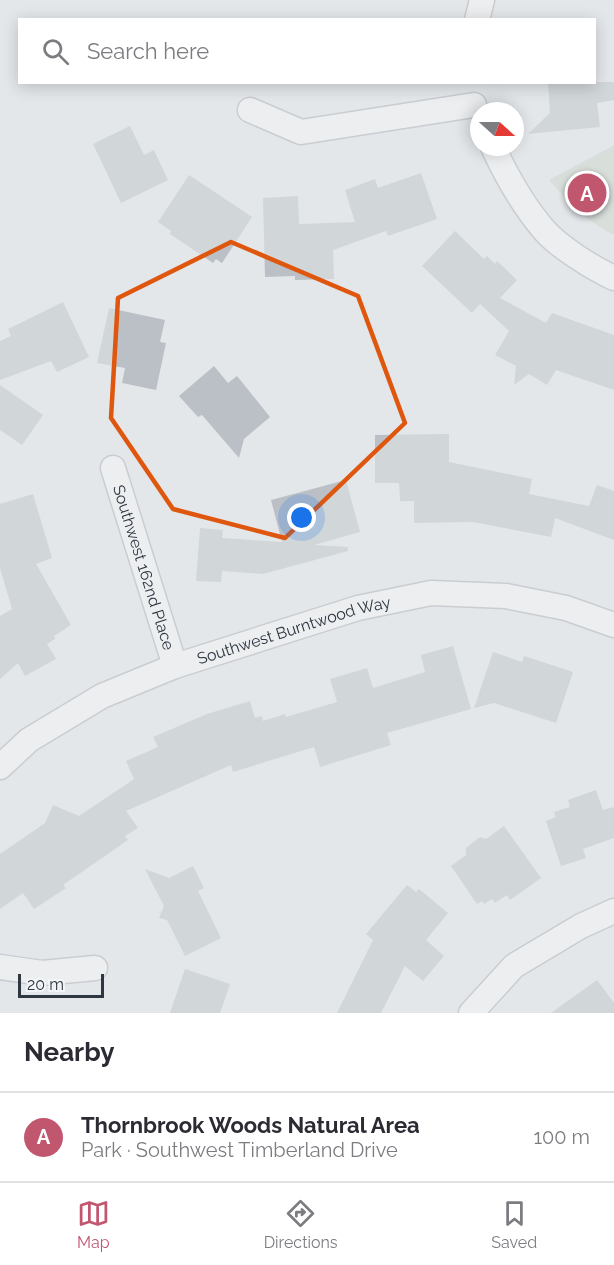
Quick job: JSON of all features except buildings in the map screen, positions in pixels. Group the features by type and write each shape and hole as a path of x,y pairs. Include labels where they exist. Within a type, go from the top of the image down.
{"street":[{"path":"478,18 482,0"},
{"path":"250,110 301,132 475,101"},
{"path":"497,156 508,181 546,232 589,265 614,279"},
{"name":"Southwest 162nd Place","path":"113,468 175,666"},
{"name":"Southwest Burntwood Way","path":"0,767 29,740 102,696 175,666 358,608 431,593 506,596 566,608 614,625"},
{"path":"471,1013 514,966 581,926 614,911"},
{"path":"0,967 42,973 95,968"}],"highlighted area":[{"path":"231,242 358,296 405,423 285,538 173,509 111,418 118,298"}],"shaded area":[{"path":"614,145 614,235 587,218 549,180"}],"place":[{"name":"Thornbrook Woods Natural Area","path":"587,193"}]}
